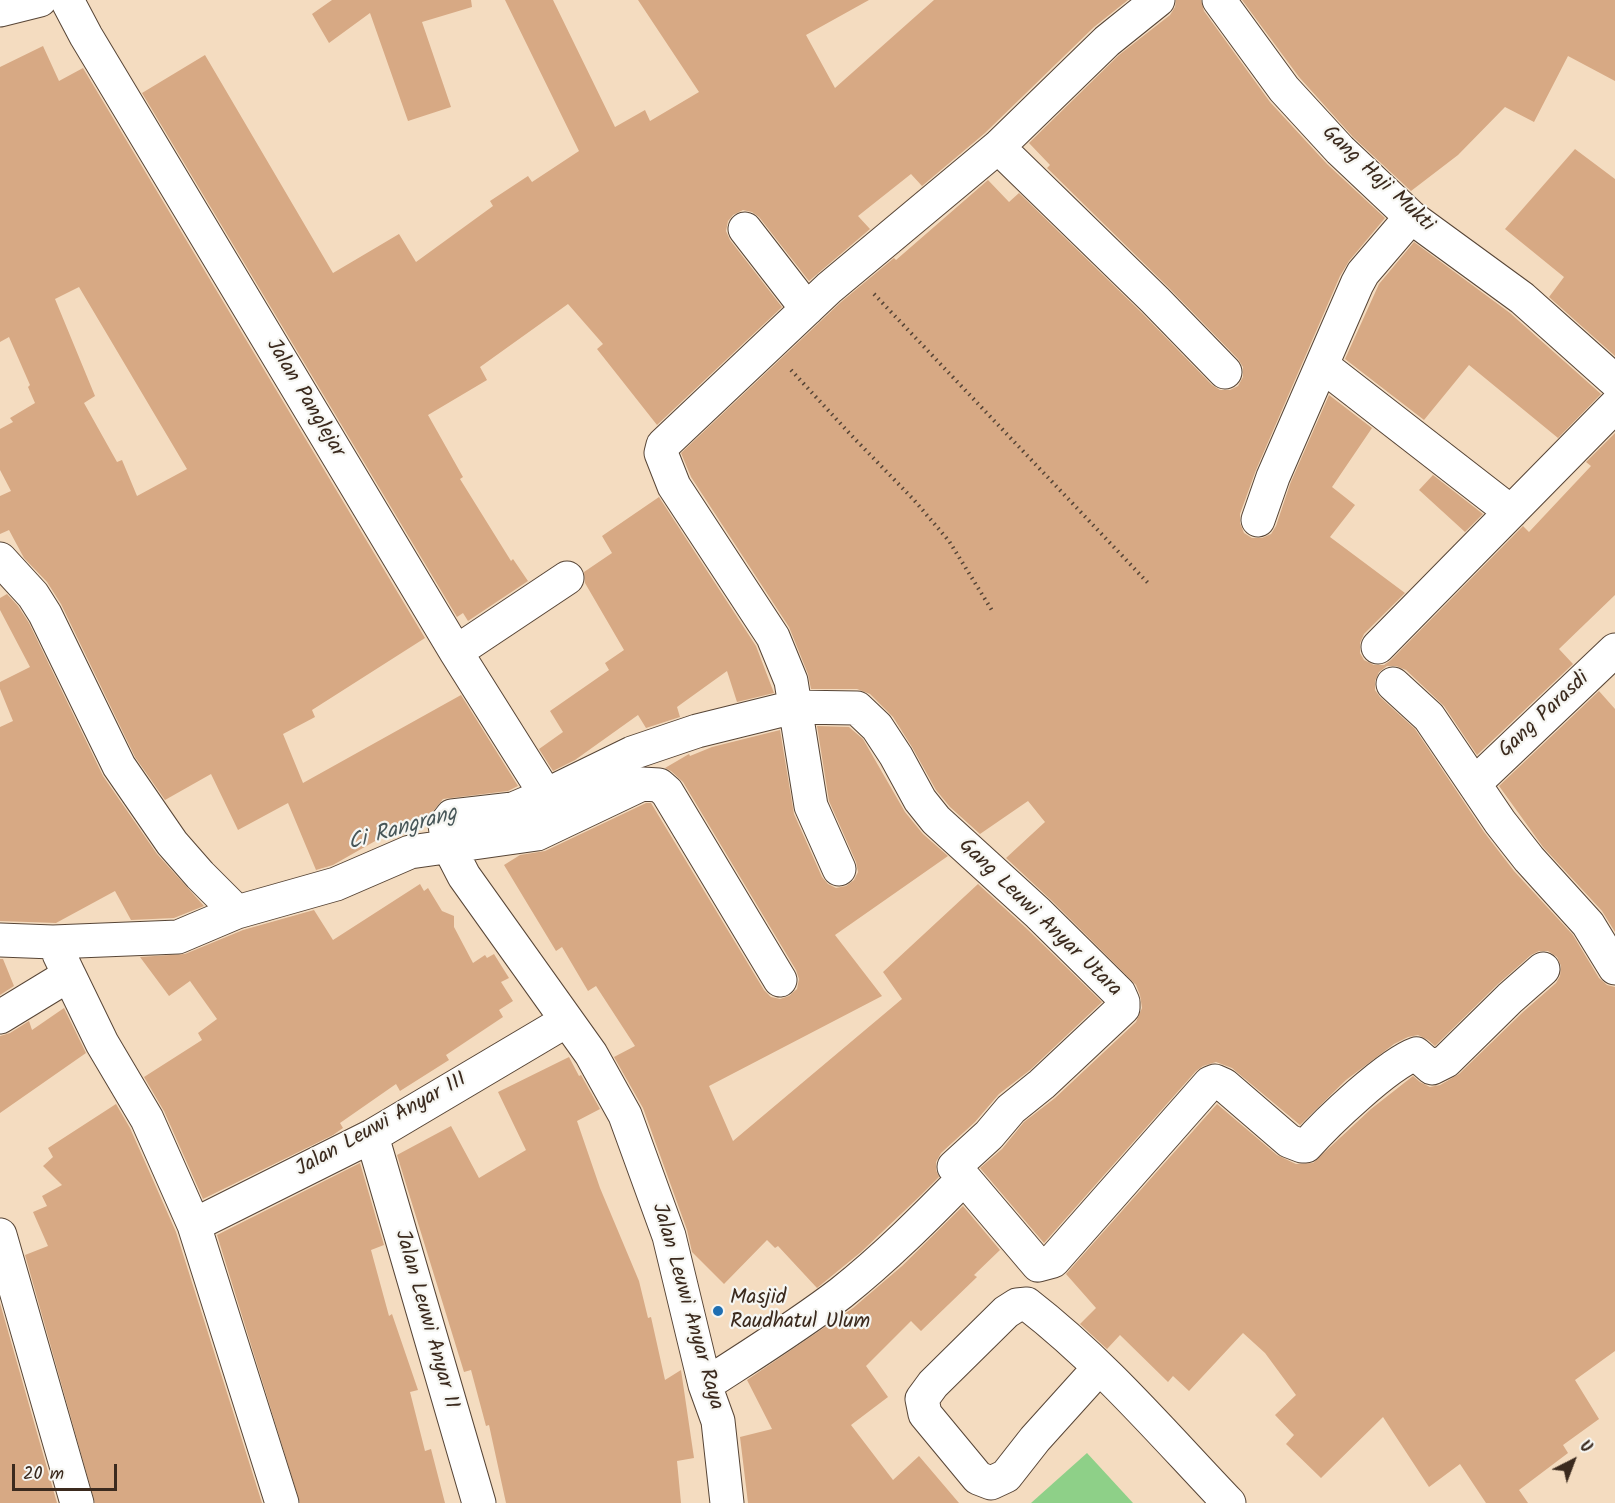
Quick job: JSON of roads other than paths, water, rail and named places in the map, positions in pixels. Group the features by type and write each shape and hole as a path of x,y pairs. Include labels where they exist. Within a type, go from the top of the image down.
{"street":[{"path":"0,10 40,0"},
{"name":"Jalan Panglejar","path":"68,0 92,46 456,652 546,795"},
{"path":"839,869 812,806 791,681 773,637 674,486 661,453 663,445 807,309 998,147 1107,41 1158,0"},
{"name":"Gang Haji Mukti","path":"1219,0 1284,89 1340,150 1412,217 1522,298 1615,381"},
{"path":"998,147 1155,300 1225,372"},
{"path":"1258,520 1273,477 1357,284 1363,273 1412,217"},
{"path":"745,229 807,309"},
{"path":"1323,366 1511,512"},
{"path":"1377,647 1615,406"},
{"path":"0,559 26,587 45,614 119,766 172,843 237,912"},
{"path":"456,652 567,578"},
{"name":"Gang Parasdi","path":"1475,783 1615,650"},
{"path":"1393,684 1429,717 1500,822 1529,859 1588,924 1615,968"},
{"path":"447,838 452,816 513,808 546,795 632,753 697,731 794,707"},
{"name":"Gang Leuwi Anyar Utara","path":"794,707 857,708 866,716 877,727 920,800 936,820 1038,913 1119,993 1124,1002 1119,1012 1011,1110 989,1135 954,1167 964,1178"},
{"path":"0,940 53,942 178,937 237,912 336,884 447,838 537,834 642,784 659,785 667,792 780,980"},
{"name":"Jalan Leuwi Anyar Raya","path":"447,838 464,876 591,1054 625,1115 669,1236 705,1385 718,1421 727,1503"},
{"path":"53,942 102,1043 147,1119 195,1224 282,1503"},
{"path":"705,1385 788,1332 841,1293 926,1218 964,1178 1038,1265 1045,1264 1053,1261 1210,1083 1215,1081 1224,1085 1289,1141 1306,1146 1371,1084 1404,1058 1416,1054 1432,1068 1446,1061 1510,998 1544,969"},
{"path":"0,1017 69,975"},
{"name":"Jalan Leuwi Anyar III","path":"195,1224 372,1136 566,1021"},
{"name":"Jalan Leuwi Anyar II","path":"372,1136 479,1503"},
{"path":"0,1235 77,1503"},
{"path":"1099,1368 1035,1439 1006,1476 992,1483 978,1478 925,1414 922,1399 933,1384 1006,1312 1017,1305 1027,1304 1061,1330 1099,1368 1229,1503"}],"place":[{"name":"Masjid Raudhatul Ulum","path":"718,1311"}],"water label":[{"name":"Ci Rangrang","path":"403,830"}]}
